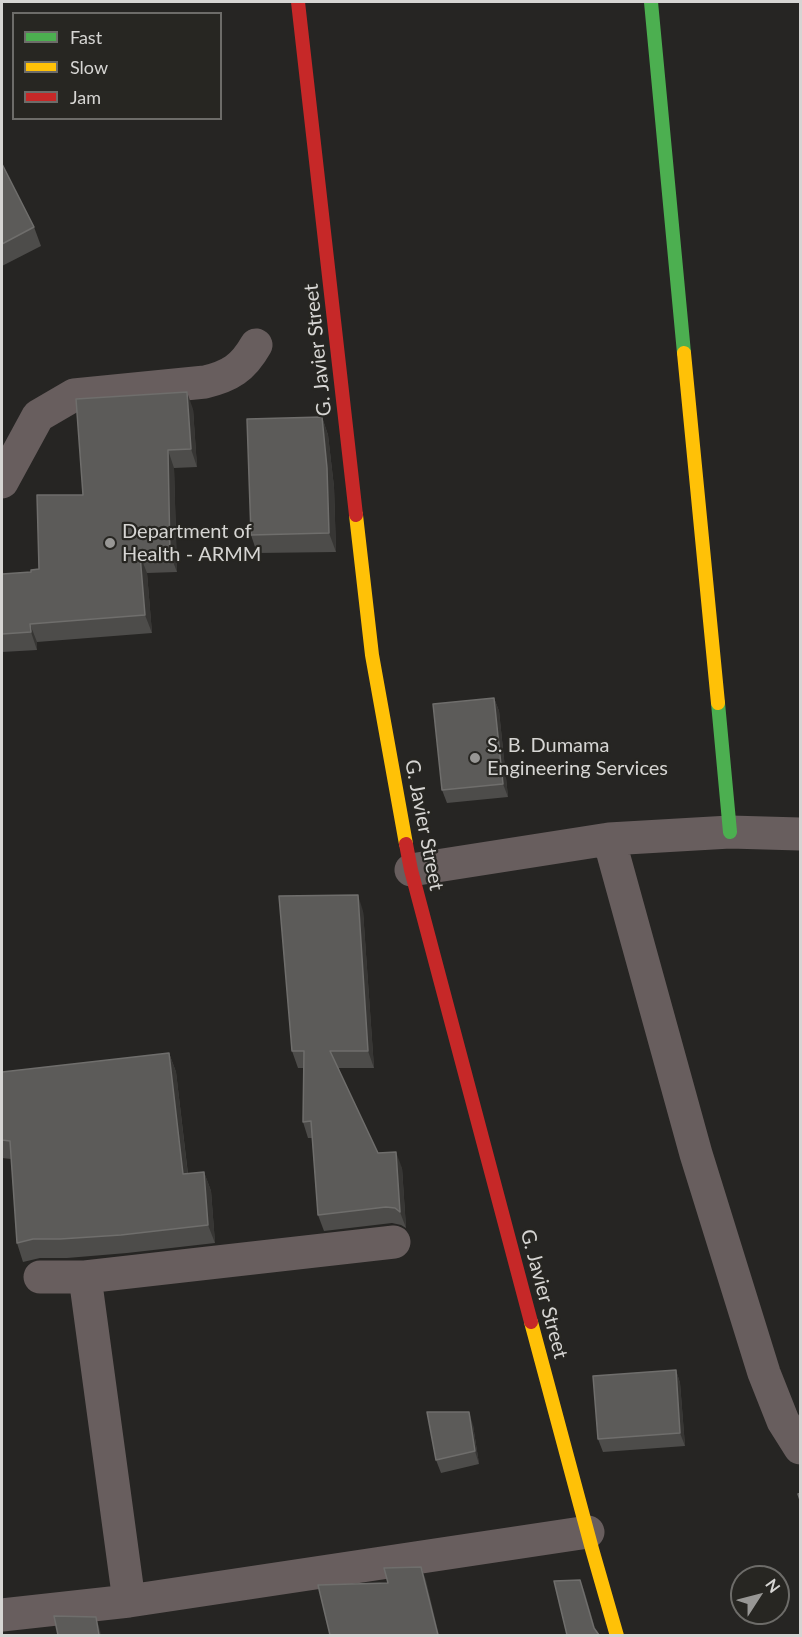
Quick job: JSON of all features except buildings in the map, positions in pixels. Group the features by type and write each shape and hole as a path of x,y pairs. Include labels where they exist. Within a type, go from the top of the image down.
{"street":[{"name":"G. Javier Street","path":"298,2 372,656 411,870 617,1635"},
{"path":"651,2 730,832"},
{"path":"2,483 38,416 74,395 205,382 222,378 235,371 249,357 256,345"},
{"path":"411,870 609,839 730,832 801,834"},
{"path":"609,839 696,1154 764,1373 783,1420 801,1448"},
{"path":"40,1278 85,1277 394,1242"},
{"path":"85,1277 129,1602"},
{"path":"2,1614 129,1602 588,1532"}],"traffic: fast":[{"path":"651,2 684,353"},
{"path":"718,703 730,832"}],"traffic: slow":[{"path":"684,353 718,703"},
{"path":"356,515 372,655 406,844"},
{"path":"531,1322 617,1636"}],"traffic: jam":[{"path":"298,2 356,515"},
{"path":"406,844 531,1322"}],"place":[{"name":"Department of Health - ARMM","path":"110,543"},
{"name":"S. B. Dumama Engineering Services","path":"475,758"}]}
